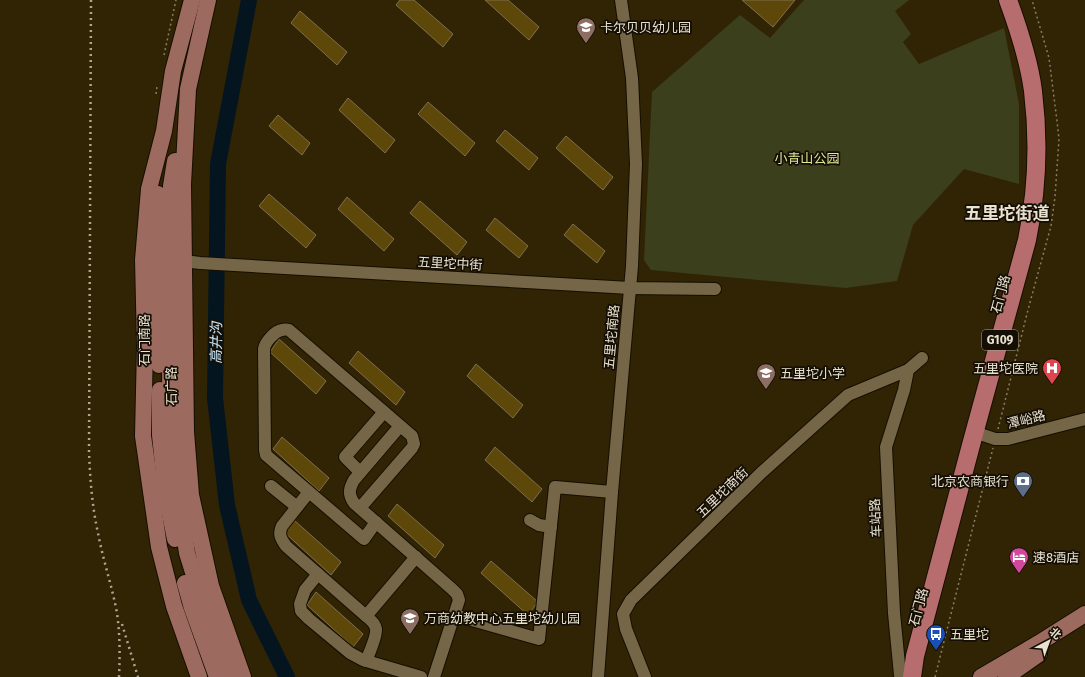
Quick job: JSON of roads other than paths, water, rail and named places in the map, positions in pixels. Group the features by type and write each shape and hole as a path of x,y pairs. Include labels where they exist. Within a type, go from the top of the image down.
{"highway":[{"name":"石门路","path":"924,677 933,630 1031,222 1036,172 1036,133 1033,90 1023,43 1008,0"},
{"name":"石门路","path":"911,677 915,656 1039,230 1047,170 1047,124 1041,74 1034,39 1020,0"}],"main road":[{"name":"石门南路","path":"192,0 173,70 164,130 149,189 143,260 143,436 159,547 174,606 200,677"},
{"path":"208,0 188,89 183,184 186,432 191,495 211,586 243,677"},
{"name":"石广路","path":"188,89 171,186 170,397 176,476 187,553 209,624 230,677"},
{"name":"石广路","path":"164,130 157,203 160,435 166,494 180,566 192,608 217,677"},
{"path":"981,677 1085,614"},
{"path":"1006,677 1085,624"}],"street":[{"name":"五里坨南路","path":"598,677 612,492 632,266 636,164 632,78 621,0"},
{"name":"五里坨中街","path":"184,261 200,264 630,288 715,290"},
{"path":"360,508 412,448 414,444 412,436 289,330 283,329 277,332 264,345 264,450 266,455 364,539 376,522"},
{"path":"908,370 922,358"},
{"name":"五里坨南街","path":"645,677 626,629 623,614 631,600 761,473 848,395 908,370"},
{"name":"车站路","path":"908,370 904,390 886,447 894,613 900,675 911,677"},
{"path":"360,472 344,458 384,412"},
{"name":"潭峪路","path":"980,434 995,439 1008,439 1085,419"},
{"path":"400,426 360,472 350,486 349,492 354,503 457,594 458,600 454,615 434,677"},
{"path":"270,486 297,507"},
{"path":"454,615 539,639 555,487 612,492"},
{"path":"309,492 282,526 280,530 281,540 373,622 376,628 376,633 366,661"},
{"path":"530,520 539,525 551,527"},
{"path":"366,616 416,558"},
{"path":"318,574 302,598 300,604 301,611 350,653 366,661 421,677"}],"waterway":[{"name":"高井沟","path":"249,0 218,164 215,398 227,505 249,600 287,677"}],"railway":[{"path":"91,0 89,451 96,523 117,613 120,645 119,677"},
{"path":"122,624 138,677"}],"place":[{"name":"卡尔贝贝幼儿园","path":"586,44"},
{"name":"五里坨医院","path":"1052,385"},
{"name":"五里坨小学","path":"766,390"},
{"name":"北京农商银行","path":"1023,498"},
{"name":"速8酒店","path":"1019,574"},
{"name":"万商幼教中心五里坨幼儿园","path":"410,635"},
{"name":"五里坨","path":"936,651"}],"district":[{"name":"五里坨街道","path":"1007,213"}],"park label":[{"name":"小青山公园","path":"807,158"}]}
